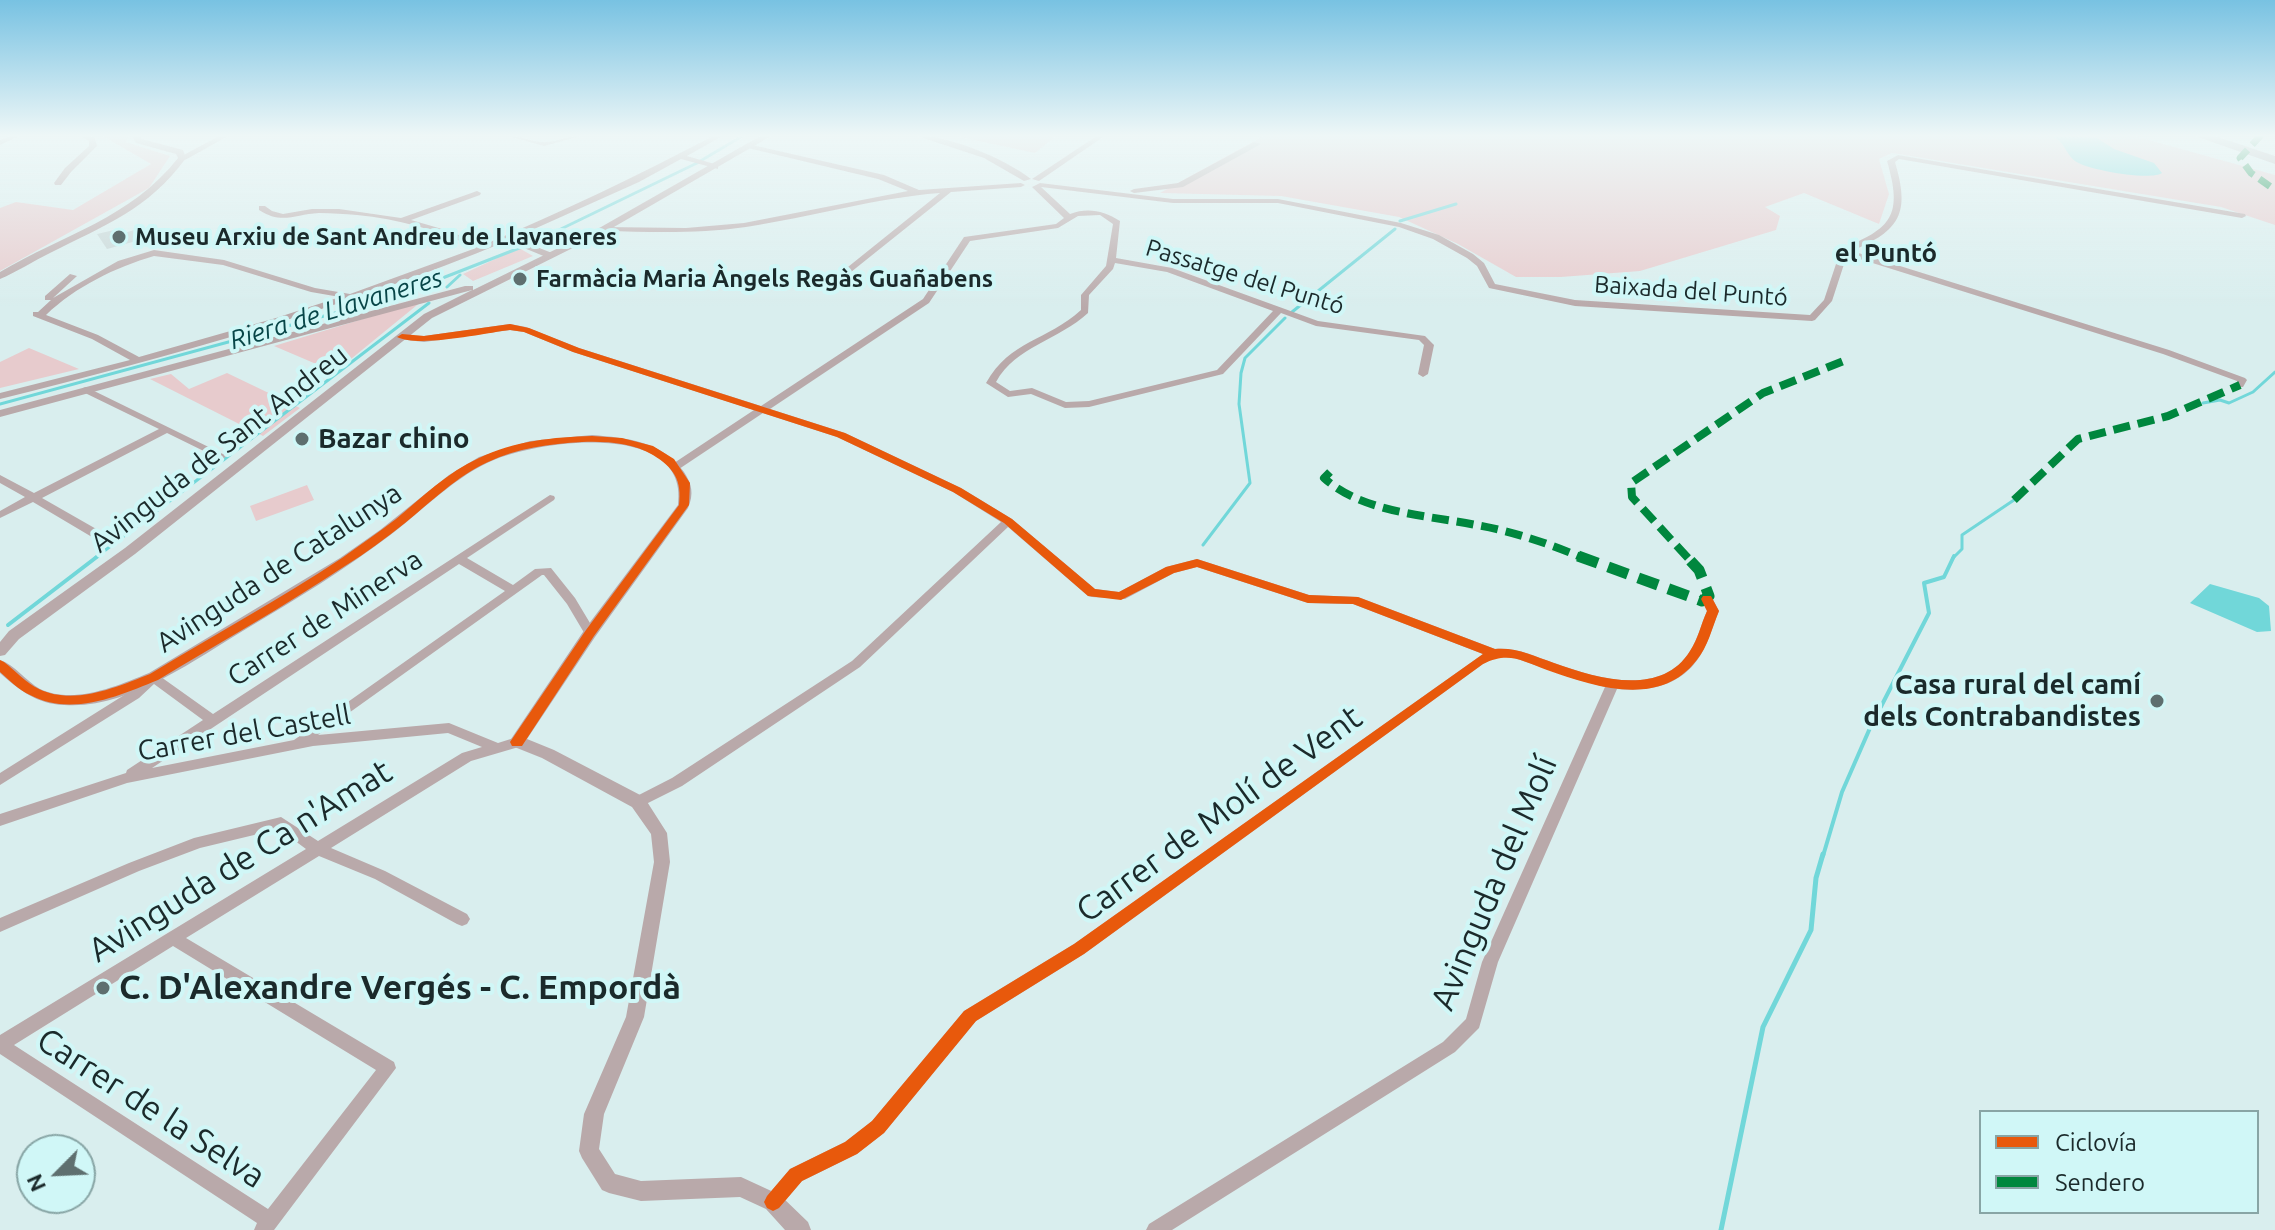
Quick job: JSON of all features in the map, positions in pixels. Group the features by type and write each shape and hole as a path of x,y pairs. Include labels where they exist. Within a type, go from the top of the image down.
{"street":[{"path":"0,276 155,192"},
{"path":"0,396 137,360 352,297 483,248 612,192"},
{"name":"Avinguda de Sant Andreu","path":"0,651 14,635 130,551 428,316 604,229 670,192"},
{"path":"604,229 686,230 744,225 928,192"},
{"path":"836,281 946,192"},
{"path":"1042,192 1069,218"},
{"name":"Baixada del Puntó","path":"1109,192 1173,201 1278,201 1401,225 1436,237 1470,256 1481,265 1492,286 1575,303 1812,318 1828,301 1844,251"},
{"path":"1844,251 1861,245 1891,223 1899,213 1900,192"},
{"path":"2104,192 2242,216"},
{"path":"400,221 477,193"},
{"path":"262,208 270,215 281,217 323,210 400,221 483,248"},
{"path":"800,1230 773,1202 741,1187 641,1191 609,1183 589,1151 594,1114 635,1017 662,862 659,833 638,802 548,754 517,742 590,633 684,505 685,483 675,467 926,301 967,239 1058,226 1067,223 1069,218 1086,213 1113,217 1118,230 1112,260 1102,278 1085,295 1088,304 1078,319 1015,353 996,371 991,383 1008,394 1032,391 1065,405 1089,404 1220,372 1277,312"},
{"path":"506,238 549,255"},
{"path":"1844,251 2166,352 2242,380 2240,385"},
{"path":"40,315 56,300 121,263 154,253 224,263 314,290 352,297"},
{"name":"Passatge del Puntó","path":"1112,260 1169,270 1277,312 1326,326 1422,338 1429,345 1423,374"},
{"path":"73,276 34,313 95,337 137,360"},
{"path":"0,414 437,294 489,284"},
{"path":"402,337 424,339 492,329 526,330 576,350 841,435 957,490 1008,521 1092,593 1121,596 1170,570 1197,563 1308,599 1354,600 1494,653 1510,652 1612,686 1654,685 1682,669 1694,656 1713,611 1707,599"},
{"path":"86,390 222,456"},
{"path":"0,515 167,429"},
{"name":"Avinguda de Catalunya","path":"0,665 36,693 61,700 121,690 154,677 371,544 460,474 485,459 523,446 562,439 602,439 659,453 675,467"},
{"path":"0,478 101,537"},
{"name":"Carrer de Minerva","path":"127,778 550,498"},
{"path":"638,802 677,782 856,664 1008,521"},
{"path":"459,559 511,589"},
{"path":"294,745 539,572 547,571 563,590 590,633"},
{"name":"Carrer de Molí de Vent","path":"773,1202 796,1175 851,1148 878,1127 970,1016 1079,949 1494,653"},
{"path":"0,780 134,695 154,677 213,721"},
{"name":"Avinguda del Molí","path":"1155,1230 1449,1047 1473,1023 1490,962 1612,686"},
{"name":"Carrer del Castell","path":"0,820 127,778 294,745 449,728 498,748"},
{"name":"Avinguda de Ca n'Amat","path":"0,1045 467,757 517,742"},
{"path":"0,925 199,842 281,823 316,848 380,875 462,919"},
{"path":"173,938 388,1068 266,1225"},
{"name":"Carrer de la Selva","path":"0,1045 266,1225"}],"shaded area":[{"path":"103,192 141,192 0,271 0,208 16,202 73,210"},
{"path":"1889,192 1889,194 1879,224 1804,193 1765,207 1780,216 1776,230 1640,271 1516,277 1458,244 1399,217 1281,196 1160,193"},
{"path":"2132,192 2275,192 2275,225 2221,207"},
{"path":"519,248 533,256 473,281 463,274"},
{"path":"422,301 335,372 274,346"},
{"path":"29,348 79,369 0,388 0,362"},
{"path":"227,373 300,408 263,436 150,379 171,374 189,389"},
{"path":"307,485 314,500 256,521 250,506"}],"water":[{"path":"2210,584 2259,598 2269,606 2271,631 2257,632 2190,603"}],"building":[{"name":"Museu Arxiu de Sant Andreu de Llavaneres","path":"114,230 118,235 134,230 140,240 107,249 97,234"}],"waterway":[{"name":"Riera de Llavaneres","path":"0,404 394,297 532,243 636,192"},
{"path":"1400,221 1456,204"},
{"path":"1292,312 1395,229"},
{"path":"447,287 460,275"},
{"path":"95,558 429,303"},
{"path":"1203,545 1250,483 1239,404 1245,358 1285,318"},
{"path":"2203,403 2220,400 2229,403 2253,392 2275,372"},
{"path":"1953,558 1962,549 1962,535 2014,500"},
{"path":"8,625 98,556"},
{"path":"1823,856 1842,792 1870,728 1929,613 1924,583 1944,577 1953,558"},
{"path":"1721,1230 1763,1027 1811,930 1816,878 1823,854"}],"marked path":[{"path":"1330,472 1324,478 1341,493 1419,516 1479,525 1564,550 1610,570 1702,601 1709,596 1699,570 1632,497 1631,483 1763,393 1846,360"},
{"path":"2014,500 2078,439 2168,416 2240,385"}],"cycle path":[{"path":"402,337 424,339 510,327 526,330 576,350 841,435 957,490 1008,521 1092,593 1121,596 1170,570 1197,563 1308,599 1354,600 1494,653"},
{"path":"0,665 31,690 50,698 80,700 126,688 154,677 345,561 454,478 483,460 530,445 560,440 622,441 649,448 670,461 684,481 684,505 590,633 517,742"},
{"path":"773,1202 796,1175 851,1148 878,1127 970,1016 1079,949 1479,661 1494,653 1510,652 1606,683 1632,686 1656,683 1677,674 1693,657 1713,611 1707,599"}],"place":[{"name":"Museu Arxiu de Sant Andreu de Llavaneres","path":"119,237"},
{"name":"Farmàcia Maria Àngels Regàs Guañabens","path":"520,279"},
{"name":"Bazar chino","path":"302,439"},
{"name":"Casa rural del camí dels Contrabandistes","path":"2157,701"},
{"name":"C. D'Alexandre Vergés - C. Empordà","path":"103,988"}],"district":[{"name":"el Puntó","path":"1886,253"}]}
